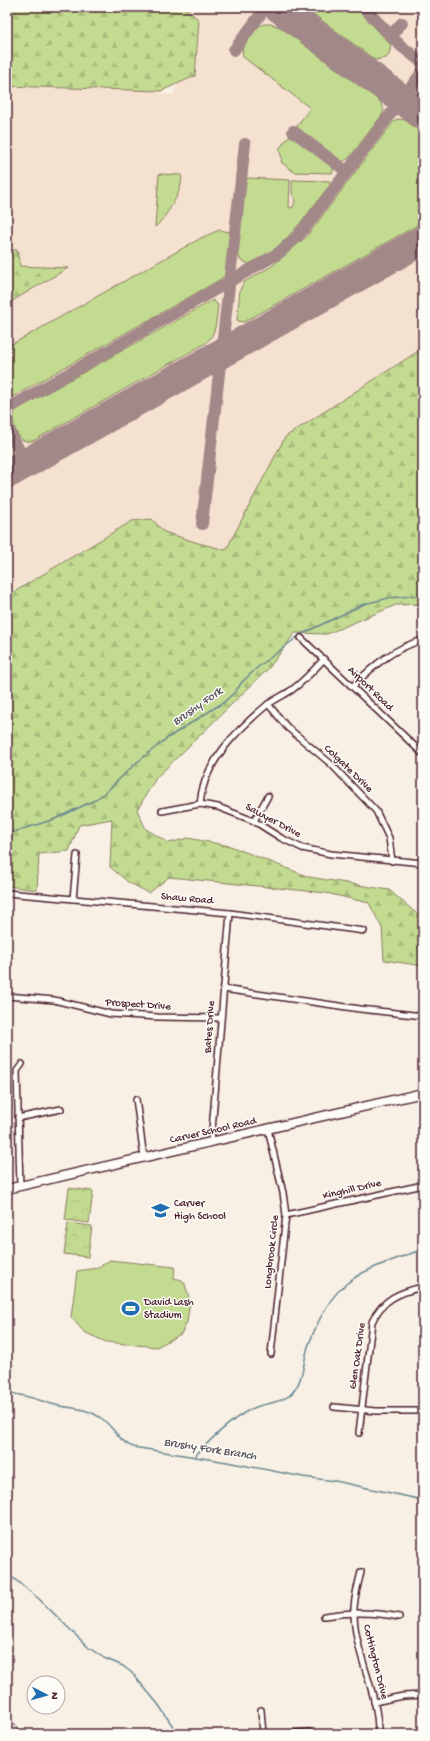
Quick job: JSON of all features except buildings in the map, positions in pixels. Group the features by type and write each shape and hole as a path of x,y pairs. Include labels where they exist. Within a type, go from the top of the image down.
{"main road":[{"name":"Carver School Road","path":"7,1190 423,1093"},
{"path":"7,1724 16,1734"}],"street":[{"name":"Airport Road","path":"302,638 423,754"},
{"path":"353,686 370,668 385,657 406,646 423,640"},
{"path":"200,804 202,788 215,760 234,737 268,704 292,690 324,659"},
{"name":"Colgate Drive","path":"268,704 288,728 331,764 376,811 388,835 392,861"},
{"path":"254,821 268,796"},
{"name":"Sawyer Drive","path":"162,811 200,804 218,807 254,821 281,838 302,848 332,854 423,863"},
{"path":"73,899 77,855"},
{"name":"Shaw Road","path":"7,893 230,913 364,931"},
{"name":"Bates Drive","path":"211,1142 220,1018 230,913"},
{"path":"223,989 360,1009 423,1016"},
{"name":"Prospect Drive","path":"7,996 54,1000 111,1014 158,1017 220,1018"},
{"path":"20,1187 17,1071 22,1064"},
{"path":"136,1099 144,1158"},
{"path":"18,1118 61,1108"},
{"name":"Longbrook Circle","path":"268,1129 286,1215 271,1354"},
{"name":"Kinghill Drive","path":"286,1215 423,1185"},
{"name":"Glen Oak Drive","path":"359,1434 370,1330 376,1313 384,1304 396,1295 423,1287"},
{"path":"334,1407 361,1410 423,1411"},
{"name":"Cottington Drive","path":"361,1572 356,1591 353,1613 361,1657 374,1702 378,1734"},
{"path":"324,1616 353,1613 374,1613 399,1617"},
{"path":"374,1702 403,1696 423,1694"},
{"path":"261,1710 263,1734"},
{"path":"284,1734 309,1732"}],"shaded area":[{"path":"172,7 423,7 423,348 285,437 279,512 208,580 120,537 7,592 7,84 161,91 161,94 174,95 194,27"}],"green space":[{"path":"7,7 84,7 96,9 103,7 184,7 199,20 195,76 161,91 7,86"},
{"path":"304,7 356,7 391,45 389,55 386,58 375,60"},
{"path":"264,24 271,24 280,27 380,101 384,110 382,115 349,158 343,161 335,159 297,130 297,126 310,108 243,57 243,47 248,37 251,33"},
{"path":"397,119 405,120 423,134 423,222 244,322 238,321 240,290 244,282 272,266 307,236 393,122"},
{"path":"289,136 293,136 331,165 333,167 333,172 294,172 281,162 282,158 279,149"},
{"path":"159,174 181,175 182,180 173,203 164,218 155,227"},
{"path":"248,178 290,180 290,208 293,207 295,200 292,194 292,180 330,181 330,185 294,230 274,250 249,264 240,260 237,250 244,183"},
{"path":"219,230 230,232 232,236 228,271 221,279 7,400 7,347 201,238"},
{"path":"7,250 17,250 20,266 68,268 7,304"},
{"path":"213,300 218,305 216,321 214,331 206,343 33,441 24,441 20,438 13,422 14,413 16,410"},
{"path":"423,348 423,604 396,605 327,634 295,633 269,668 156,778 137,810 146,829 169,843 188,838 230,846 309,877 389,890 423,919 423,966 384,960 382,928 369,903 326,893 169,877 149,893 128,882 110,867 112,819 79,825 69,851 39,854 37,890 7,886 7,596 132,521 152,519 164,532 226,550 285,437"},
{"path":"69,1188 93,1191 89,1223 65,1220"},
{"path":"68,1223 92,1226 88,1257 64,1254"},
{"name":"David Lash Stadium","path":"110,1260 175,1267 174,1278 182,1280 185,1284 190,1301 187,1322 181,1334 157,1347 106,1342 84,1332 71,1317 77,1271 97,1268"}],"waterway":[{"name":"Brushy Fork","path":"7,834 55,819 93,801 106,792 136,763 166,739 224,702 258,667 300,635 364,604 389,598 423,595"},
{"path":"195,1456 215,1436 240,1416 256,1407 282,1400 295,1390 301,1378 309,1344 319,1321 329,1303 340,1290 366,1271 423,1249"},
{"name":"Brushy Fork Branch","path":"7,1393 25,1396 55,1405 79,1409 95,1414 105,1421 128,1445 133,1447 227,1462 303,1477 335,1481 423,1500"},
{"path":"7,1573 38,1598 89,1648 104,1658 123,1666 132,1673 158,1704 178,1734"}],"taxiway":[{"path":"234,50 266,7"},
{"path":"363,7 401,46 423,63"},
{"path":"390,36 402,23"},
{"path":"7,409 279,253 298,236 423,71"},
{"path":"293,131 346,171"},
{"path":"202,524 245,144"},
{"path":"7,427 26,463"}],"runway":[{"path":"278,7 423,115"},
{"path":"7,474 423,240"}],"place":[{"name":"Carver High School","path":"161,1210"},
{"name":"David Lash Stadium","path":"131,1309"}]}
